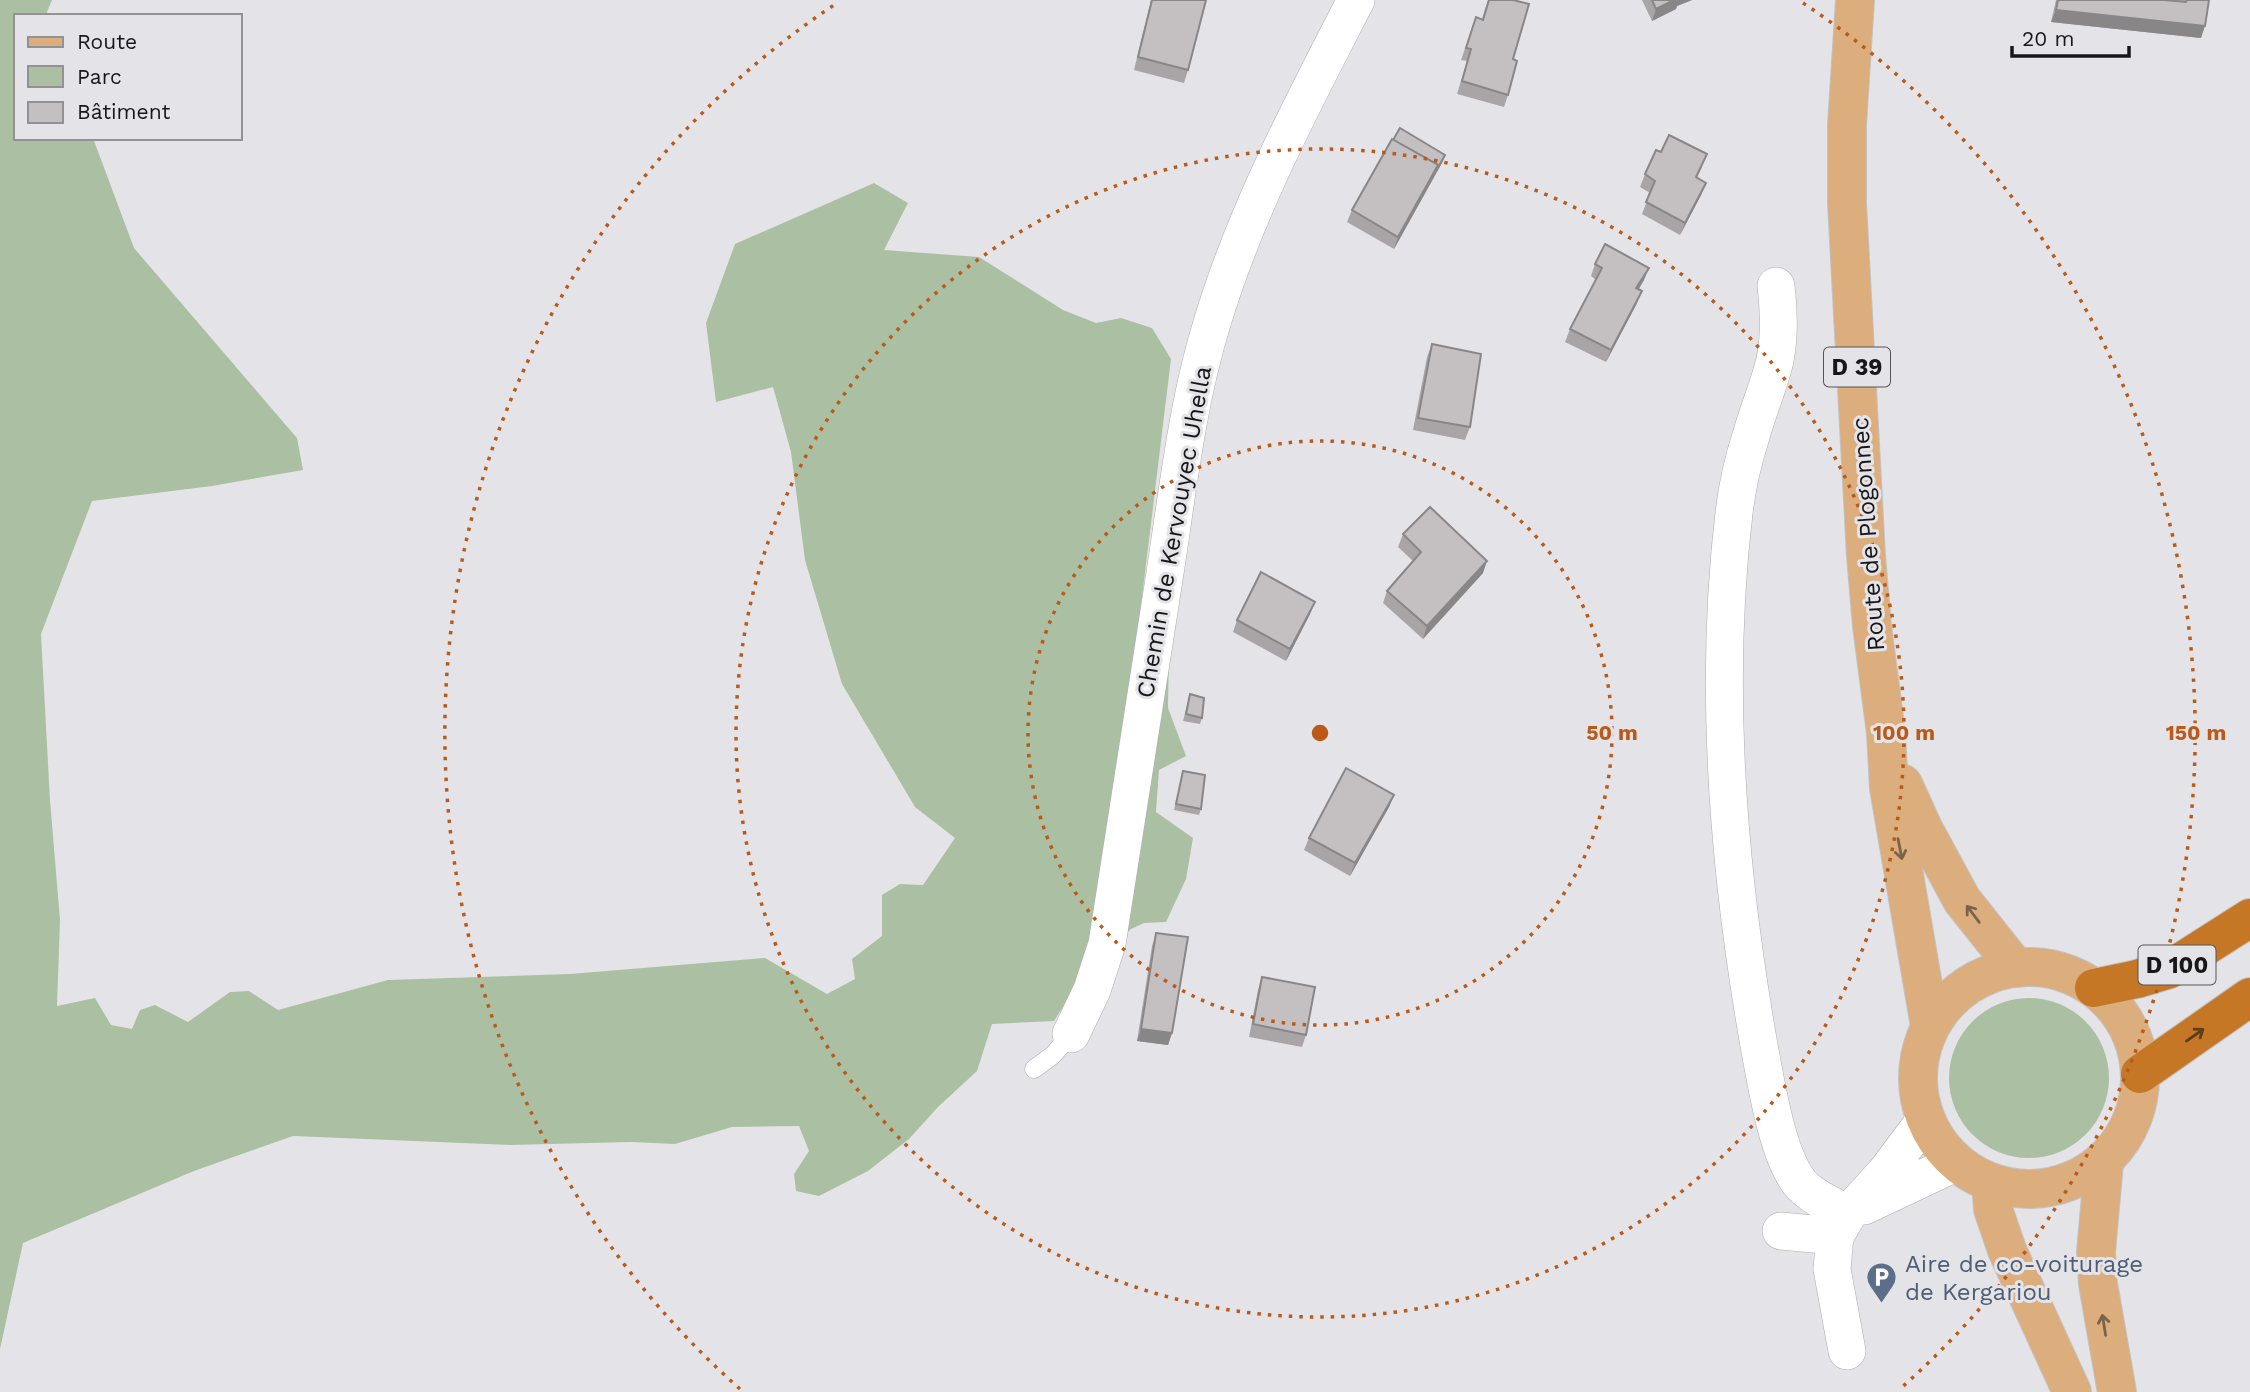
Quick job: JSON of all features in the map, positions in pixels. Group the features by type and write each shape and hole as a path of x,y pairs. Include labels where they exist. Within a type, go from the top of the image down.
{"highway":[{"name":"D 100","path":"2094,988 2170,969 2250,918"},
{"name":"D 100","path":"2140,1074 2250,997"}],"main road":[{"name":"Route de Plogonnec","path":"1855,0 1847,125 1847,202 1866,556 1886,733"},
{"name":"D 39","path":"1886,733 1900,777 1942,865 1962,900 2016,968"},
{"name":"D 39","path":"1886,733 1888,788 1930,1026"},
{"path":"2016,968 2043,968 2070,975 2094,988 2118,1011 2134,1040 2140,1074 2137,1106 2124,1136 2104,1162 2080,1178 2053,1188 2024,1190 1991,1183 1972,1175 1955,1163 1938,1143 1925,1120 1918,1088 1919,1056 1930,1026 1946,1004 1966,986 1989,974 2016,968"},
{"path":"2104,1162 2096,1252 2098,1284 2117,1392"},
{"path":"1991,1183 1993,1209 2007,1250 2071,1392"}],"street":[{"name":"Chemin de Kervouyec Uhella","path":"1071,1034 1087,1002 1107,944 1186,433 1212,324 1238,249 1266,182 1300,108 1356,0"},
{"path":"1776,286 1780,313 1774,361 1740,474 1730,550 1726,705 1733,845 1749,989 1775,1121 1789,1162 1800,1183 1818,1198 1841,1225"},
{"path":"1847,1351 1832,1269 1841,1225 1925,1120"},
{"path":"1781,1231 1841,1225 1955,1163"}],"lane":[{"name":"Chemin de Kervouyec Uhella","path":"1034,1069 1052,1055 1071,1034"}],"green space":[{"path":"0,0 52,0 48,14 14,14 14,140 94,140 134,248 297,438 303,470 212,486 92,501 41,634 60,920 57,1006 95,998 111,1025 132,1029 140,1010 155,1005 188,1022 230,992 249,991 278,1010 388,980 570,974 765,958 827,994 855,979 852,959 882,936 882,895 900,884 923,885 955,838 915,807 842,684 805,560 791,452 773,387 716,402 706,323 735,244 874,183 908,203 884,250 979,257 1063,310 1096,323 1121,318 1152,328 1171,359 1139,622 1169,651 1168,708 1186,756 1159,770 1156,812 1193,838 1186,879 1166,922 1144,923 1131,929 1112,948 1091,963 1054,1021 992,1024 977,1071 938,1107 909,1139 868,1171 819,1196 796,1191 794,1174 809,1151 799,1126 732,1127 675,1144 631,1142 510,1145 293,1136 194,1171 23,1243 0,1349"},
{"path":"2029,998 2060,1004 2085,1022 2103,1047 2109,1078 2103,1109 2085,1134 2060,1152 2029,1158 1998,1152 1973,1134 1955,1109 1949,1078 1955,1047 1973,1022 1998,1004"}],"building":[{"path":"1152,0 1206,0 1188,70 1138,57"},
{"path":"1489,0 1513,0 1529,4 1513,59 1517,61 1508,95 1462,81 1471,49 1466,48 1476,17 1483,20"},
{"path":"1652,0 1674,0 1656,9"},
{"path":"2058,0 2209,0 2205,26 2056,10"},
{"path":"1400,128 1445,155 1436,171 1438,165 1393,140"},
{"path":"1669,135 1707,154 1696,177 1706,183 1685,223 1646,202 1655,181 1645,174 1656,150 1661,152"},
{"path":"1392,139 1438,165 1398,237 1352,210"},
{"path":"1605,244 1649,268 1636,288 1642,291 1611,350 1570,329 1602,268 1595,264"},
{"path":"1432,344 1481,354 1470,427 1418,418"},
{"path":"1430,507 1487,561 1427,626 1387,591 1421,552 1403,534"},
{"path":"1261,572 1315,602 1290,649 1237,620"},
{"path":"1190,694 1204,698 1202,718 1186,714"},
{"path":"1346,768 1394,795 1355,863 1309,838"},
{"path":"1183,771 1205,775 1201,809 1176,804"},
{"path":"1156,933 1188,937 1172,1033 1141,1029"},
{"path":"1262,977 1315,987 1306,1035 1253,1024"}],"place":[{"name":"Aire de co-voiturage de Kergariou","path":"1882,1305"}]}
